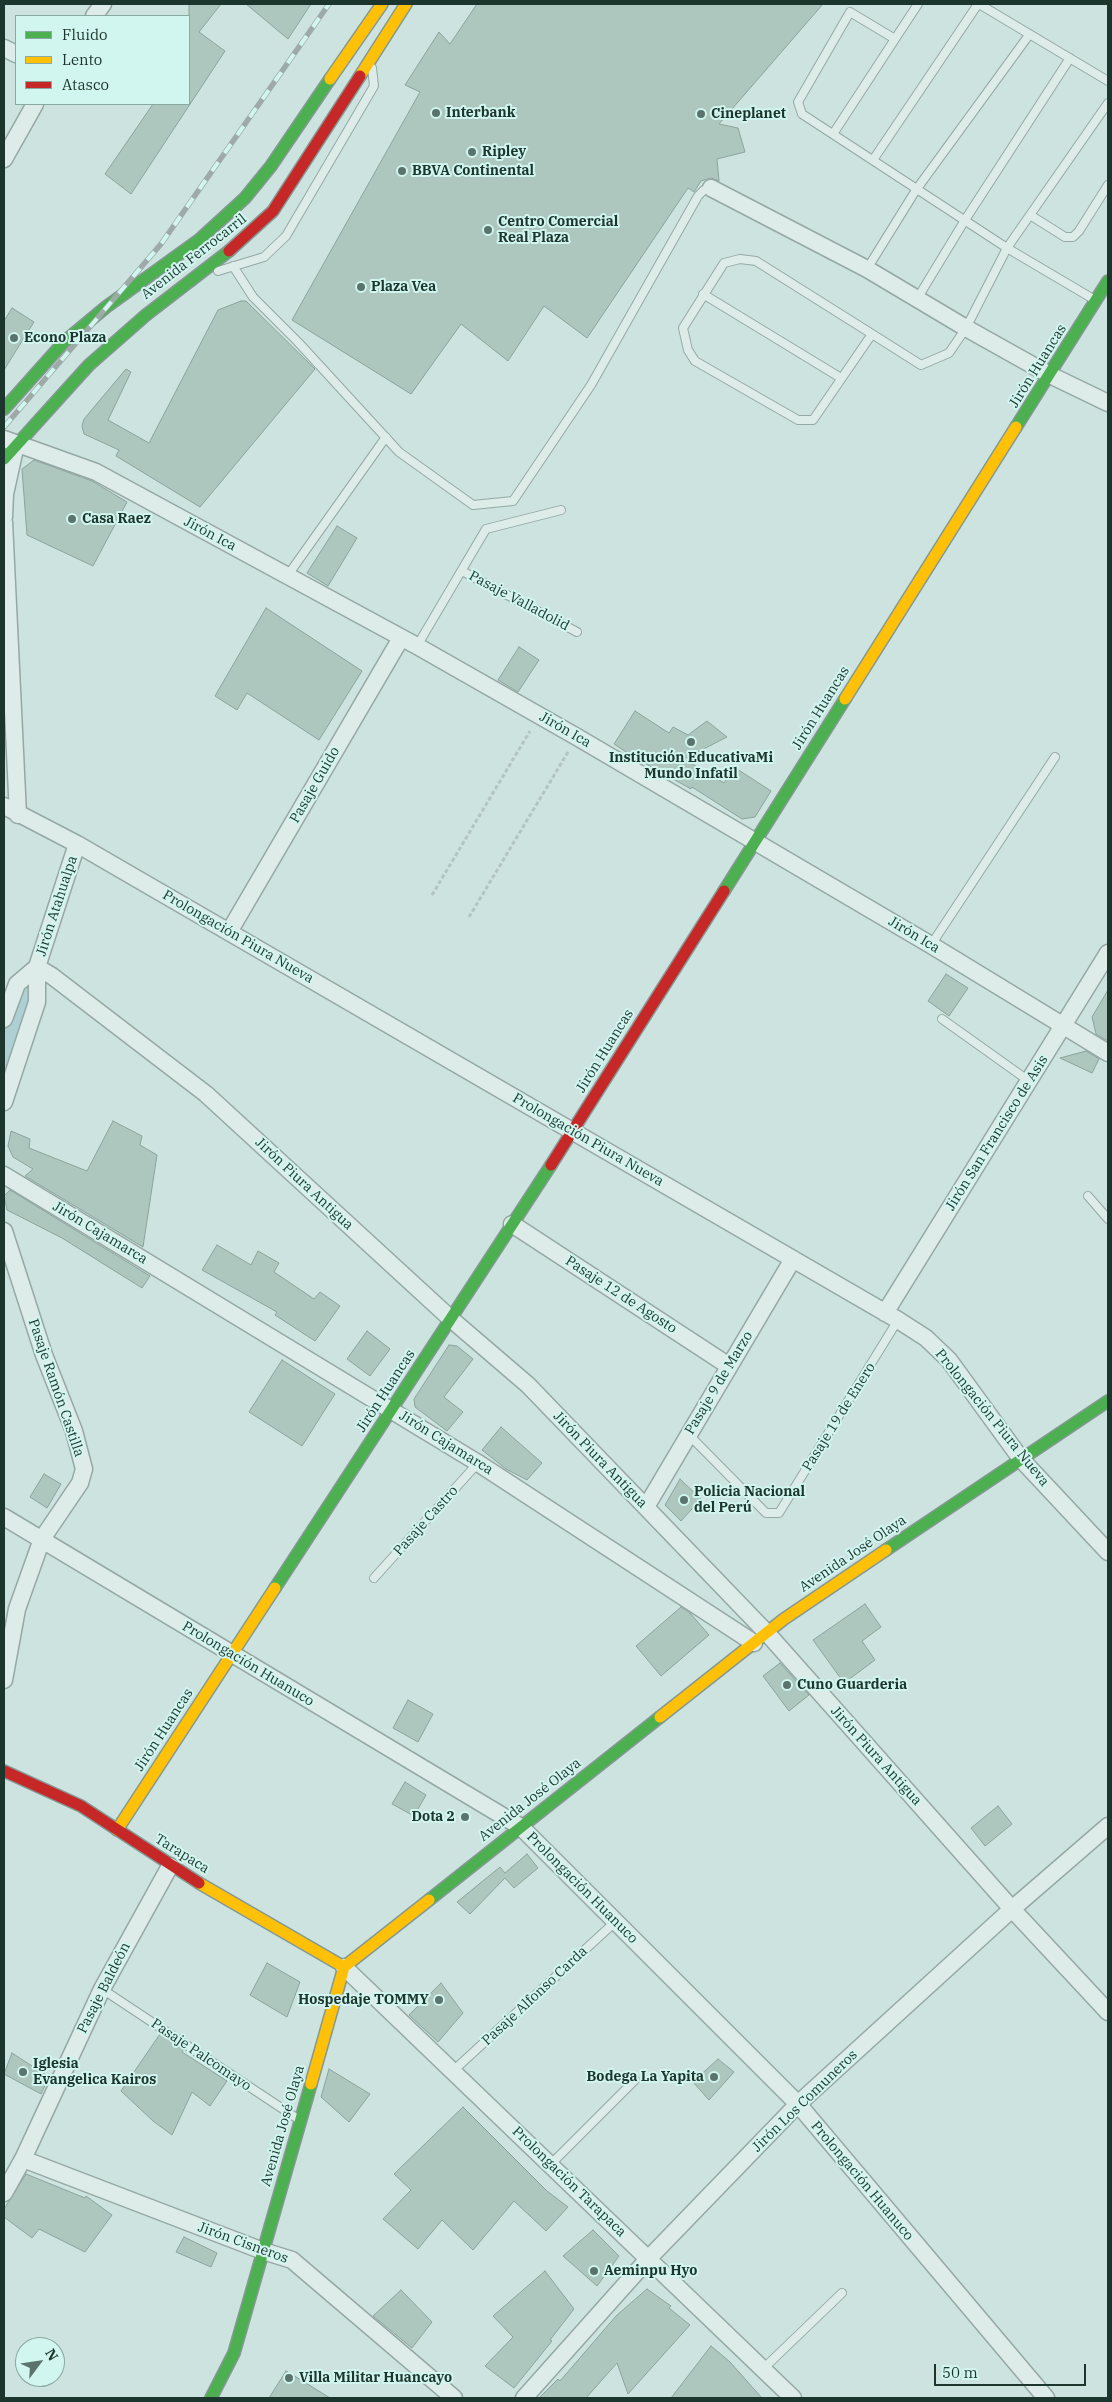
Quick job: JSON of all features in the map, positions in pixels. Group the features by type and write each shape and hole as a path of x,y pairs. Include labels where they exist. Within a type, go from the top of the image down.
{"street":[{"path":"95,15 103,4"},
{"name":"Avenida Ferrocarril","path":"4,408 64,342 106,307 199,240 245,198 271,166 382,4"},
{"name":"Avenida Ferrocarril","path":"4,459 10,442 89,365 146,314 242,241 273,210 371,55 406,4"},
{"path":"4,160 34,105"},
{"path":"711,188 867,269 966,328 1050,375 1108,404"},
{"name":"Jirón Huancas","path":"117,1830 573,1131 1108,281"},
{"path":"4,517 10,442"},
{"name":"Jirón Ica","path":"10,442 96,472 417,646 754,841 1108,1053"},
{"path":"4,522 18,815"},
{"name":"Pasaje Guido","path":"229,932 401,638"},
{"name":"Prolongación Piura Nueva","path":"4,806 18,815 77,844 892,1316 926,1338 949,1360 1021,1459 1108,1552"},
{"name":"Jirón Atahualpa","path":"4,1102 37,1002 37,967 77,844"},
{"name":"Jirón San Francisco de Asis","path":"892,1316 1029,1080 1108,952"},
{"name":"Jirón Atahualpa","path":"4,1018 17,984 37,967"},
{"name":"Jirón Piura Antigua","path":"37,967 52,976 206,1094 451,1319 528,1386 646,1507 760,1638 1108,2012"},
{"name":"Jirón Cajamarca","path":"4,1175 392,1409 760,1638"},
{"name":"Pasaje 12 de Agosto","path":"512,1224 729,1366"},
{"name":"Pasaje Ramón Castilla","path":"4,1231 44,1355 74,1431 84,1469 80,1483 42,1539 18,1609 4,1680"},
{"name":"Pasaje 9 de Marzo","path":"646,1507 792,1259"},
{"name":"Avenida José Olaya","path":"212,2398 234,2353 344,1967 760,1638 1108,1401"},
{"name":"Prolongación Huanuco","path":"4,1517 521,1826 798,2104 1046,2398"},
{"name":"Tarapaca","path":"4,1770 81,1806 170,1866 344,1967"},
{"name":"Jirón Los Comuneros","path":"524,2398 649,2258 798,2104 1012,1909 1108,1826"},
{"name":"Pasaje Baldeón","path":"4,2193 23,2160 102,1989 170,1866"},
{"name":"Prolongación Tarapaca","path":"344,1967 764,2368 793,2398"},
{"name":"Jirón Cisneros","path":"23,2160 263,2251 292,2260 454,2398"}],"lane":[{"path":"855,4 798,102 802,114 1007,248 1096,300"},
{"path":"833,134 918,4"},
{"path":"873,160 979,4 1108,82"},
{"path":"850,12 895,39"},
{"path":"867,269 916,190 1029,35"},
{"path":"194,278 264,257 286,236 374,86 371,55"},
{"path":"917,299 965,220 1070,58"},
{"path":"872,334 813,420 798,420 695,362 688,350 683,328 724,263 740,259 756,261 872,334 921,365 949,353 966,328 1007,248 1108,103"},
{"path":"1030,215 1065,238 1073,237 1108,184"},
{"path":"234,266 253,297 298,342 399,452 473,505 513,501 591,385 698,196 704,190 711,188"},
{"path":"703,294 842,378"},
{"path":"288,575 386,437"},
{"path":"417,646 486,529 561,510"},
{"name":"Pasaje Valladolid","path":"462,571 577,632"},
{"path":"930,945 1055,756"},
{"path":"942,1019 1029,1080"},
{"path":"1088,1196 1108,1219"},
{"name":"Pasaje 19 de Enero","path":"688,1435 766,1513 779,1513 892,1316"},
{"name":"Pasaje Castro","path":"374,1578 478,1463"},
{"name":"Pasaje Alfonso Carda","path":"453,2071 616,1921"},
{"name":"Pasaje Palcomayo","path":"102,1989 300,2121"},
{"path":"551,2164 636,2080"},
{"path":"764,2368 842,2293"}],"path":[{"path":"432,896 539,715"},
{"path":"470,917 577,737"}],"shaded area":[{"path":"30,984 34,1003 4,1083 4,1032 16,1001"}],"building":[{"path":"189,4 221,4 199,32 225,51 190,104 190,15"},
{"path":"246,4 311,4 288,39"},
{"path":"477,4 823,4 719,124 738,128 745,152 717,159 719,181 711,178 701,181 694,192 688,188 587,338 544,306 508,361 461,324 411,394 292,320 420,92 405,85 439,32 450,44"},
{"path":"152,105 190,105 131,194 105,174"},
{"path":"241,301 246,301 315,369 200,507 116,456 119,450 84,434 82,426 84,419 126,369 131,372 108,420 149,443 218,310"},
{"name":"Econo Plaza","path":"12,308 34,322 4,370 4,321"},
{"name":"Casa Raez","path":"34,460 92,481 127,502 93,566 27,535 22,469"},
{"path":"337,526 357,538 328,586 307,573"},
{"path":"266,608 362,671 319,740 247,693 237,710 215,696"},
{"path":"519,647 539,660 518,692 498,680"},
{"path":"635,711 669,733 673,727 688,735 707,721 727,737 684,759 724,783 734,767 771,791 755,817 742,819 692,787 691,789 614,744"},
{"path":"946,974 968,988 949,1016 928,1001"},
{"path":"1108,990 1108,1041 1096,1034 1092,1017"},
{"path":"1086,1051 1099,1059 1092,1073 1060,1058"},
{"path":"113,1121 142,1136 140,1145 157,1155 143,1247 25,1176 33,1169 13,1157 8,1146 11,1131 30,1139 29,1148 87,1171"},
{"path":"10,1190 150,1276 142,1288 62,1238 7,1210 4,1196"},
{"path":"217,1245 251,1265 258,1251 279,1263 274,1272 314,1299 320,1292 340,1306 315,1341 275,1315 277,1312 202,1270"},
{"path":"367,1331 390,1349 370,1376 347,1359"},
{"path":"449,1345 457,1346 473,1359 444,1397 463,1412 447,1431 415,1407 414,1399"},
{"path":"282,1360 335,1394 302,1446 249,1412"},
{"path":"501,1427 542,1463 527,1480 506,1469 482,1450"},
{"path":"44,1474 61,1484 47,1508 30,1497"},
{"name":"Policia Nacional del Perú","path":"680,1479 701,1499 681,1521 665,1505"},
{"path":"865,1604 881,1627 862,1641 875,1660 844,1683 813,1640"},
{"path":"681,1607 690,1613 709,1635 661,1676 636,1646"},
{"name":"Cuno Guarderia","path":"780,1663 809,1695 789,1711 763,1676"},
{"path":"408,1700 433,1714 418,1742 393,1728"},
{"path":"405,1782 426,1795 414,1816 392,1804"},
{"path":"998,1806 1012,1824 985,1846 971,1828"},
{"path":"527,1854 538,1868 514,1888 505,1878 470,1914 457,1902 500,1867 505,1873"},
{"path":"267,1963 300,1982 287,2017 250,1995"},
{"name":"Hospedaje TOMMY","path":"441,1983 463,2013 438,2042 409,2015"},
{"path":"160,2034 183,2050 182,2052 227,2081 210,2106 192,2092 172,2135 153,2121 121,2091"},
{"name":"Iglesia Evangelica Kairos","path":"12,2053 49,2077 41,2094 4,2074"},
{"name":"Bodega La Yapita","path":"718,2059 734,2072 709,2100 693,2082"},
{"path":"329,2069 370,2094 349,2122 321,2097"},
{"path":"463,2107 547,2191 568,2207 546,2231 514,2201 473,2250 442,2220 418,2249 383,2219 411,2190 394,2174"},
{"path":"26,2174 85,2198 86,2196 112,2215 85,2252 39,2229 32,2238 4,2217 4,2209"},
{"name":"Aeminpu Hyo","path":"593,2230 619,2256 597,2286 563,2256"},
{"path":"184,2237 217,2253 211,2267 176,2252"},
{"path":"545,2271 574,2309 550,2340 552,2341 514,2388 485,2366 513,2337 493,2316"},
{"path":"647,2289 671,2306 669,2308 690,2325 628,2394 617,2363 586,2398 539,2398 558,2379 560,2381 616,2316"},
{"path":"401,2290 432,2322 412,2348 373,2316"},
{"path":"711,2346 730,2362 762,2398 671,2398"},
{"name":"Villa Militar Huancayo","path":"286,2371 301,2380 330,2398 269,2398"}],"railway":[{"path":"4,427 161,244 329,4"}],"traffic: fast":[{"path":"4,409 64,342 106,307 199,240 245,198 271,166 330,79"},
{"path":"4,459 89,365 146,315 229,251"},
{"path":"1016,427 1108,281"},
{"path":"724,891 845,699"},
{"path":"275,1588 551,1165"},
{"path":"886,1550 1108,1401"},
{"path":"429,1900 660,1717"},
{"path":"211,2398 234,2353 311,2084"}],"traffic: slow":[{"path":"330,79 382,4"},
{"path":"360,76 406,4"},
{"path":"845,699 1016,427"},
{"path":"660,1717 784,1619 886,1550"},
{"path":"117,1830 275,1588"},
{"path":"199,1883 344,1967"},
{"path":"311,2084 344,1967 429,1900"}],"traffic: jam":[{"path":"229,251 273,211 360,76"},
{"path":"551,1165 724,891"},
{"path":"4,1771 81,1806 199,1883"}],"place":[{"name":"Interbank","path":"436,113"},
{"name":"Cineplanet","path":"701,114"},
{"name":"Ripley","path":"472,152"},
{"name":"BBVA Continental","path":"402,171"},
{"name":"Centro Comercial Real Plaza","path":"488,230"},
{"name":"Plaza Vea","path":"361,287"},
{"name":"Econo Plaza","path":"14,338"},
{"name":"Casa Raez","path":"72,519"},
{"name":"Institución EducativaMi Mundo Infatil","path":"691,742"},
{"name":"Policia Nacional del Perú","path":"684,1500"},
{"name":"Cuno Guarderia","path":"787,1685"},
{"name":"Dota 2","path":"465,1817"},
{"name":"Hospedaje TOMMY","path":"439,2000"},
{"name":"Iglesia Evangelica Kairos","path":"23,2072"},
{"name":"Bodega La Yapita","path":"714,2077"},
{"name":"Aeminpu Hyo","path":"594,2271"},
{"name":"Villa Militar Huancayo","path":"289,2378"}]}
